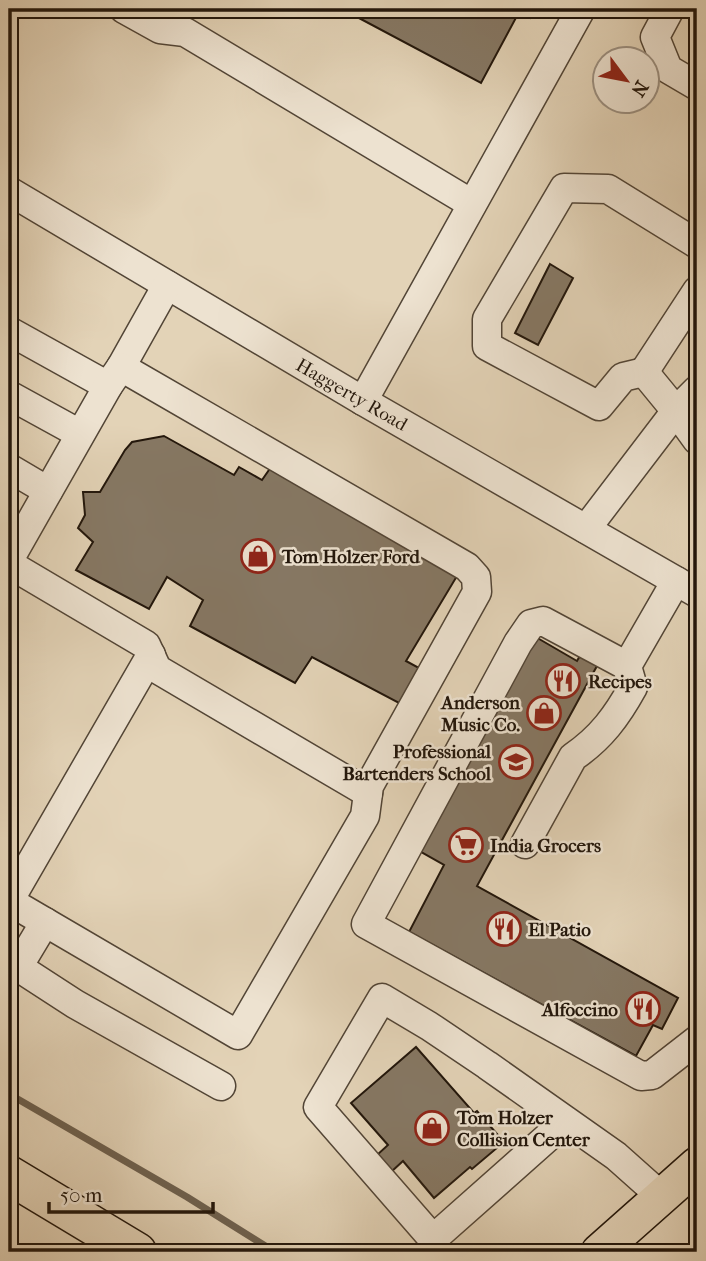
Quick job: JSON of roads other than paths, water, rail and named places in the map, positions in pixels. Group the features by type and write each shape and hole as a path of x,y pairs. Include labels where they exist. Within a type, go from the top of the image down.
{"highway":[{"path":"9,1175 137,1252"}],"main road":[{"path":"599,1252 697,1165"}],"street":[{"path":"363,401 581,9"},
{"path":"670,9 654,37 668,69 697,86"},
{"path":"137,12 160,29 185,32 472,204"},
{"path":"697,244 608,189 564,188 487,319 487,346 599,406 623,377 644,372 697,291"},
{"name":"Haggerty Road","path":"9,191 363,401 687,587"},
{"path":"167,285 10,553 146,645 157,669 368,793"},
{"path":"9,331 114,376 467,567 476,577 477,592 369,786 365,816 238,1035 9,901 151,655"},
{"path":"644,372 697,440"},
{"path":"586,529 676,411 697,390"},
{"path":"9,395 80,434"},
{"path":"9,468 48,491"},
{"path":"628,666 687,587"},
{"path":"525,844 573,757 609,726 633,687 628,666 543,621 531,624 518,643 366,924 641,1076 652,1075 697,1040"},
{"path":"45,922 14,965 75,1004 220,1086"},
{"path":"566,1121 433,1239 318,1107 382,998 487,1065 616,1156 662,1197"}],"waterway":[{"path":"9,1094 187,1197 275,1252"}],"place":[{"name":"Tom Holzer Ford","path":"258,556"},
{"name":"Recipes","path":"563,681"},
{"name":"Anderson Music Co.","path":"544,713"},
{"name":"Professional Bartenders School","path":"516,762"},
{"name":"India Grocers","path":"466,845"},
{"name":"El Patio","path":"504,929"},
{"name":"Alfoccino","path":"643,1009"},
{"name":"Tom Holzer Collision Center","path":"432,1128"}]}
